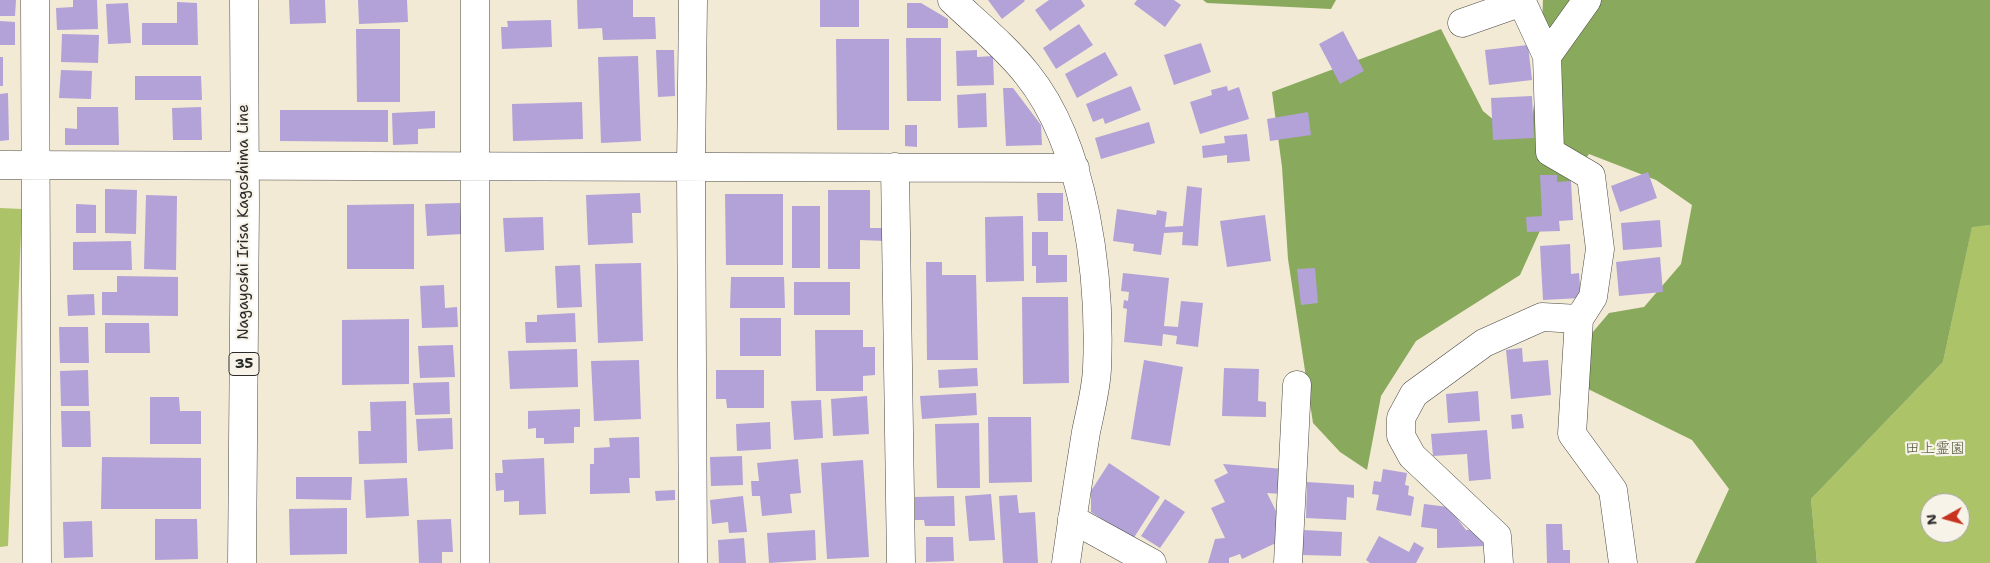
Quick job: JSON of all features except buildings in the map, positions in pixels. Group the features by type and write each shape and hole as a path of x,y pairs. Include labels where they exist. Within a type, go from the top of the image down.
{"street":[{"path":"35,0 38,563"},
{"name":"Nagayoshi Irisa Kagoshima Line","path":"242,563 244,0"},
{"path":"475,0 475,563"},
{"path":"693,0 691,167 693,563"},
{"path":"952,0 1003,47 1028,74 1055,116 1075,168 1088,224 1096,297 1097,370 1066,563"},
{"path":"1547,56 1587,0"},
{"path":"1462,23 1523,1 1547,56 1550,152 1591,176 1600,249 1593,297 1579,319 1572,434 1613,490 1623,563"},
{"path":"0,165 1075,168"},
{"path":"895,167 901,563"},
{"path":"1499,563 1497,536 1412,456 1401,436 1401,418 1414,394 1484,342 1542,318 1579,319"},
{"path":"1288,563 1298,385"},
{"path":"1072,519 1152,563"}],"green space":[{"path":"1203,0 1336,0 1331,9 1207,3"},
{"path":"1543,0 1990,0 1990,225 1972,227 1943,362 1811,499 1817,563 1695,563 1729,489 1692,440 1586,388 1581,346 1609,313 1644,307 1681,264 1692,205 1656,180 1589,154 1548,213 1520,275 1416,341 1381,396 1367,470 1340,452 1313,423 1288,259 1282,167 1272,92 1441,29 1483,111 1513,136 1532,119 1541,52"},
{"path":"0,208 22,209 8,546 0,547"},
{"name":"田上霊園","path":"1990,225 1990,563 1817,563 1811,499 1943,362 1972,226"}]}
